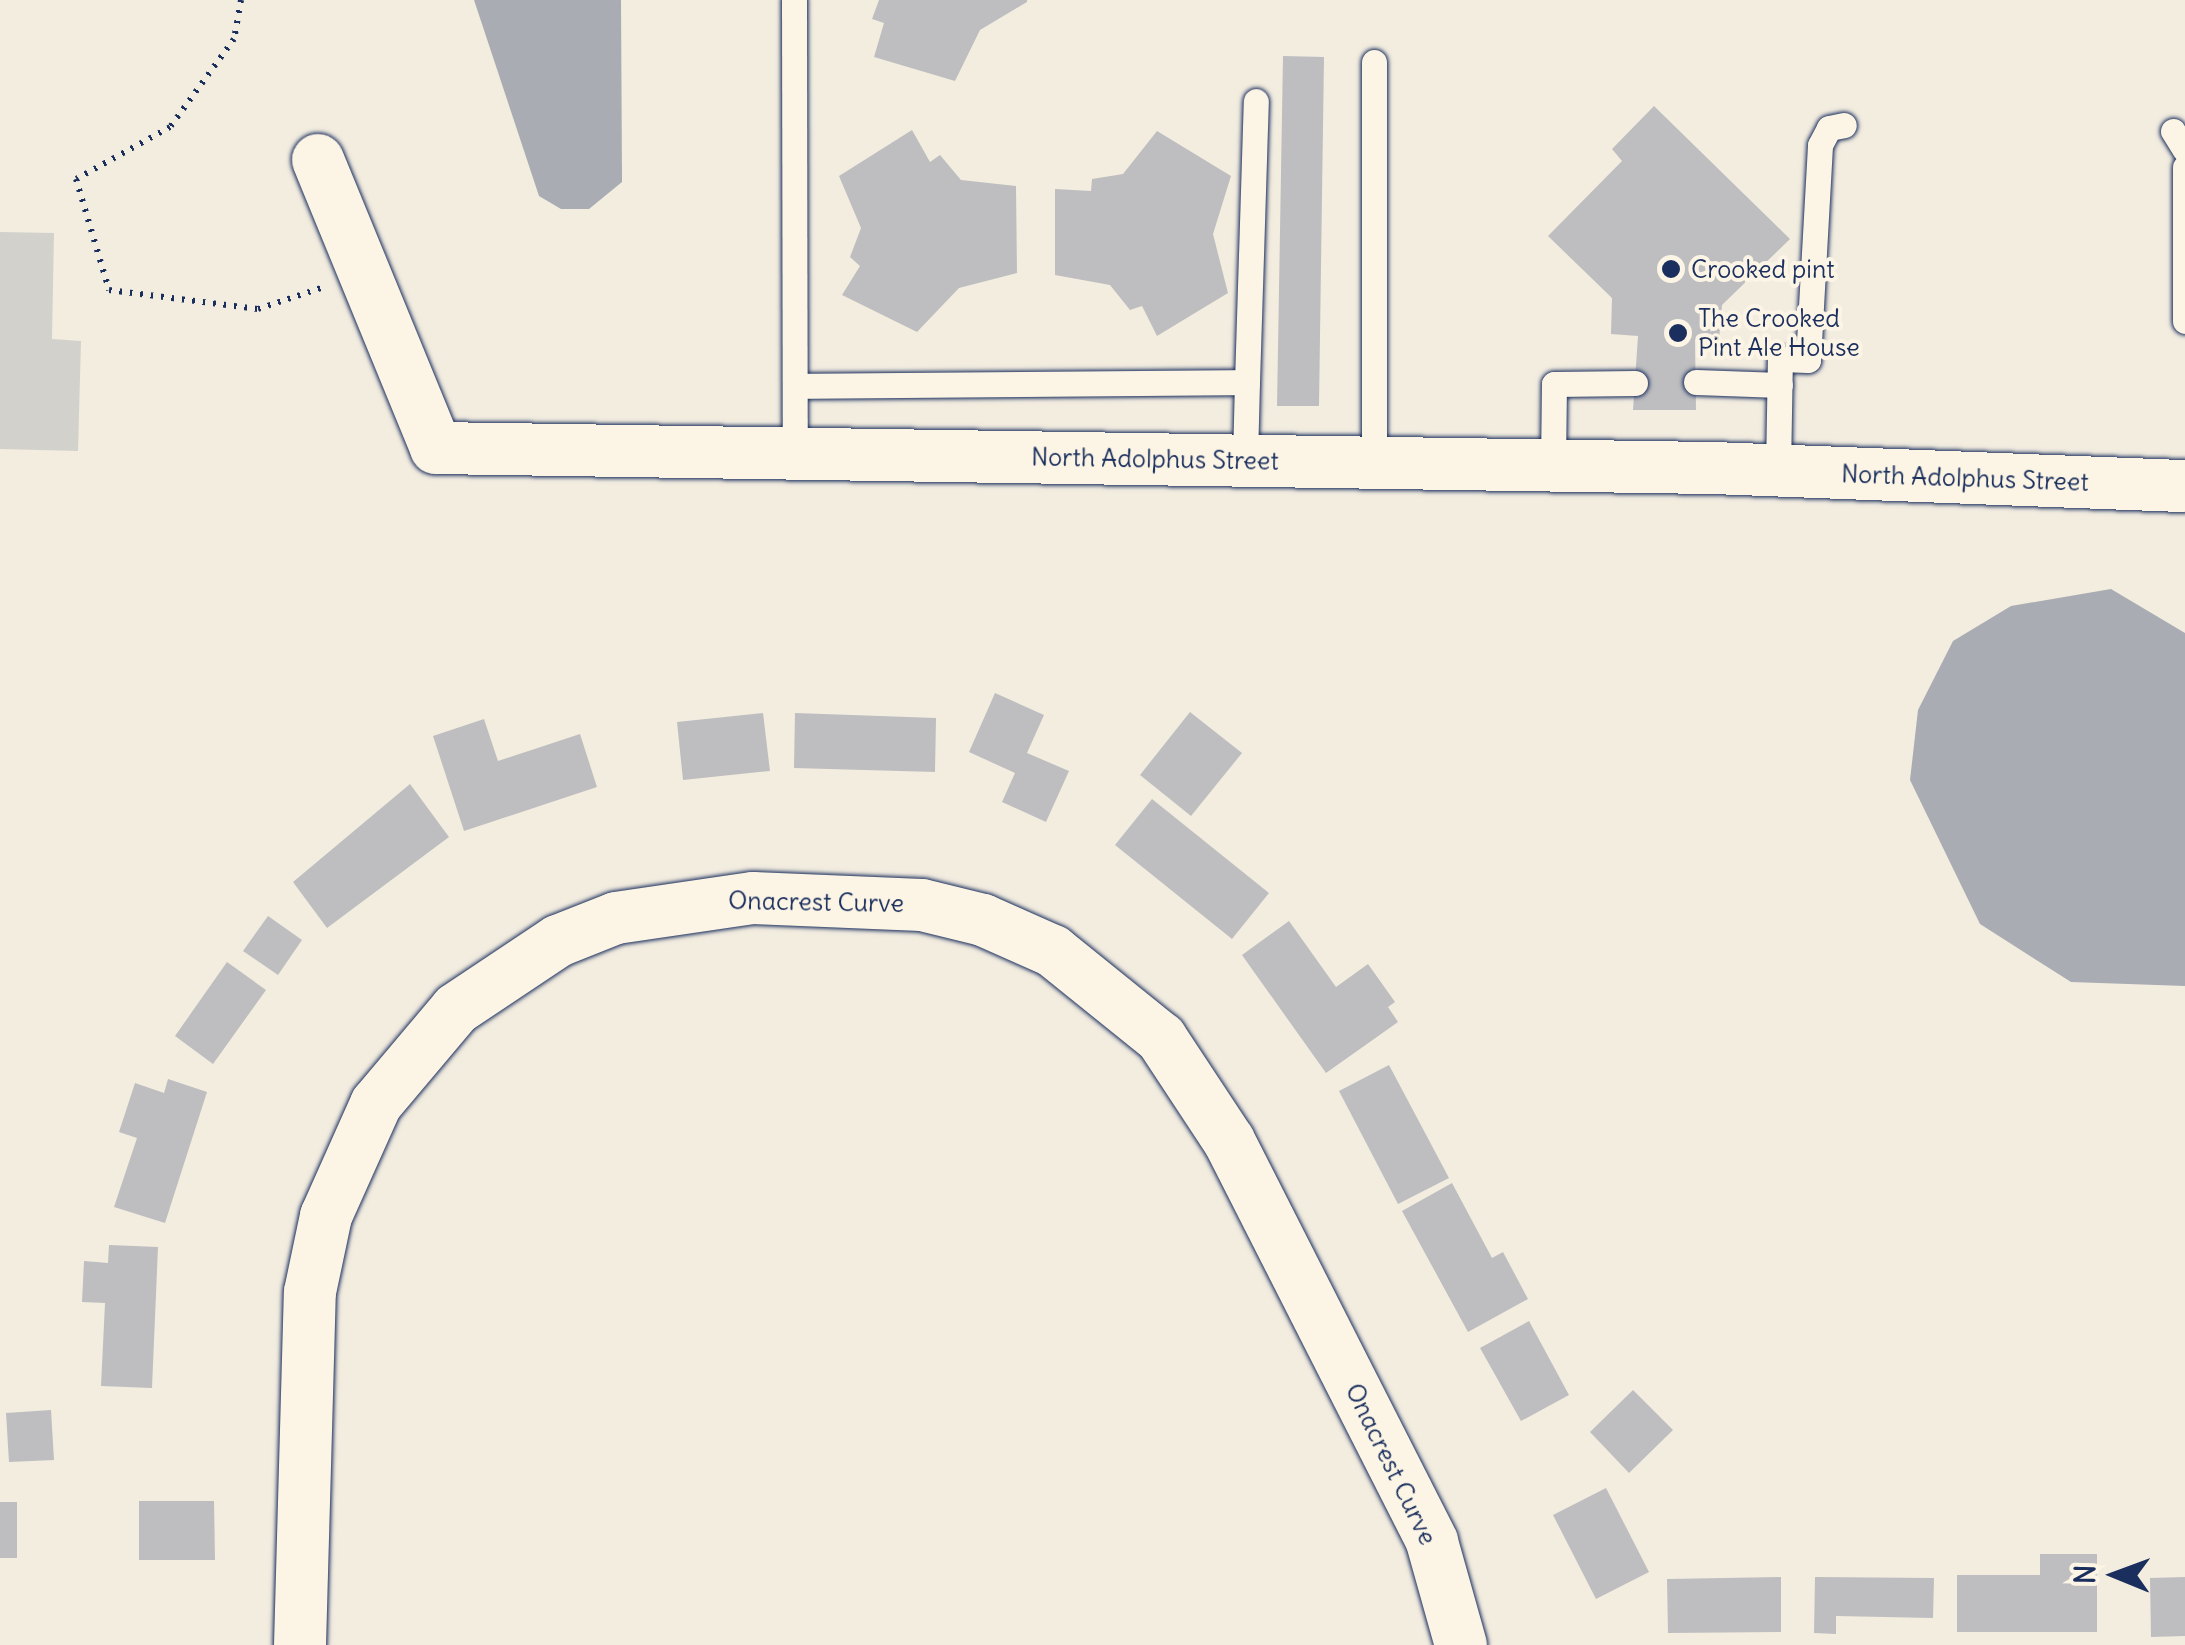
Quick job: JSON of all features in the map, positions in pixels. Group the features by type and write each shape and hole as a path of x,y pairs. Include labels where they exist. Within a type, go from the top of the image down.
{"street":[{"name":"North Adolphus Street","path":"318,160 436,448 1778,470 2185,486"},
{"name":"Onacrest Curve","path":"300,1645 310,1292 326,1216 376,1104 456,1009 558,941 635,914 753,898 905,904 983,920 1054,951 1161,1038 1221,1127 1432,1542 1461,1645"}],"lane":[{"path":"794,0 795,454"},
{"path":"1374,62 1374,463"},
{"path":"1246,460 1256,102"},
{"path":"1778,470 1780,359 1808,360 1820,145 1829,128 1844,125"},
{"path":"2185,168 2185,320"},
{"path":"794,386 1247,382"},
{"path":"1696,382 1780,385"},
{"path":"1553,466 1554,384 1635,383"}],"path":[{"path":"241,0 234,38 170,128 76,180 108,290 258,309 365,274"}],"shaded area":[{"path":"474,0 621,0 622,182 589,209 561,209 539,196"},
{"path":"0,232 54,233 52,339 81,341 78,451 0,449"},
{"path":"2111,589 2185,633 2185,986 2071,982 1980,924 1910,780 1918,710 1953,641 2011,606"}],"building":[{"path":"879,0 1027,2 980,30 955,81 874,57 884,23 872,19"},
{"path":"1283,56 1324,57 1319,406 1277,406"},
{"name":"Crooked pint","path":"1654,106 1790,239 1722,305 1719,340 1695,340 1696,410 1633,410 1638,336 1611,334 1612,298 1548,236 1622,161 1612,149"},
{"path":"912,130 930,162 940,155 961,180 1016,186 1017,273 959,288 917,332 842,295 860,266 850,257 861,228 839,176"},
{"path":"1157,131 1231,176 1213,234 1228,293 1157,336 1142,306 1130,310 1110,285 1055,275 1055,189 1091,191 1092,179 1123,174"},
{"path":"995,693 1044,715 1027,753 1069,771 1046,822 1002,802 1015,773 969,752"},
{"path":"1190,712 1242,753 1191,816 1140,775"},
{"path":"763,713 770,771 683,780 677,722"},
{"path":"795,713 936,718 935,772 794,768"},
{"path":"484,719 498,761 580,734 597,787 464,831 433,736"},
{"path":"410,784 449,837 327,928 293,882"},
{"path":"1152,799 1269,893 1232,939 1115,845"},
{"path":"268,916 302,940 278,975 243,951"},
{"path":"1289,921 1336,987 1368,964 1395,1002 1388,1007 1398,1022 1326,1073 1242,955"},
{"path":"227,962 266,990 213,1064 175,1036"},
{"path":"1389,1065 1449,1178 1398,1204 1339,1091"},
{"path":"168,1079 207,1092 165,1223 114,1207 137,1138 119,1132 135,1083 164,1093"},
{"path":"1452,1183 1492,1258 1503,1252 1528,1299 1468,1332 1402,1211"},
{"path":"109,1245 158,1247 152,1388 101,1386 105,1303 82,1302 84,1261 108,1263"},
{"path":"1529,1321 1569,1395 1521,1421 1480,1348"},
{"path":"1633,1390 1673,1430 1629,1473 1590,1432"},
{"path":"51,1410 54,1460 9,1462 6,1413"},
{"path":"1606,1488 1649,1572 1596,1599 1553,1515"},
{"path":"139,1501 214,1501 215,1560 139,1560"},
{"path":"0,1502 17,1502 17,1558 0,1558"},
{"path":"2040,1554 2097,1554 2097,1632 1957,1632 1957,1575 2040,1575"},
{"path":"1781,1577 1781,1632 1668,1633 1667,1579"},
{"path":"1815,1577 1934,1578 1933,1618 1836,1616 1836,1634 1814,1633"},
{"path":"2185,1577 2185,1636 2151,1637 2150,1578"}],"place":[{"name":"Crooked pint","path":"1671,269"},
{"name":"The Crooked Pint Ale House","path":"1678,333"}]}
